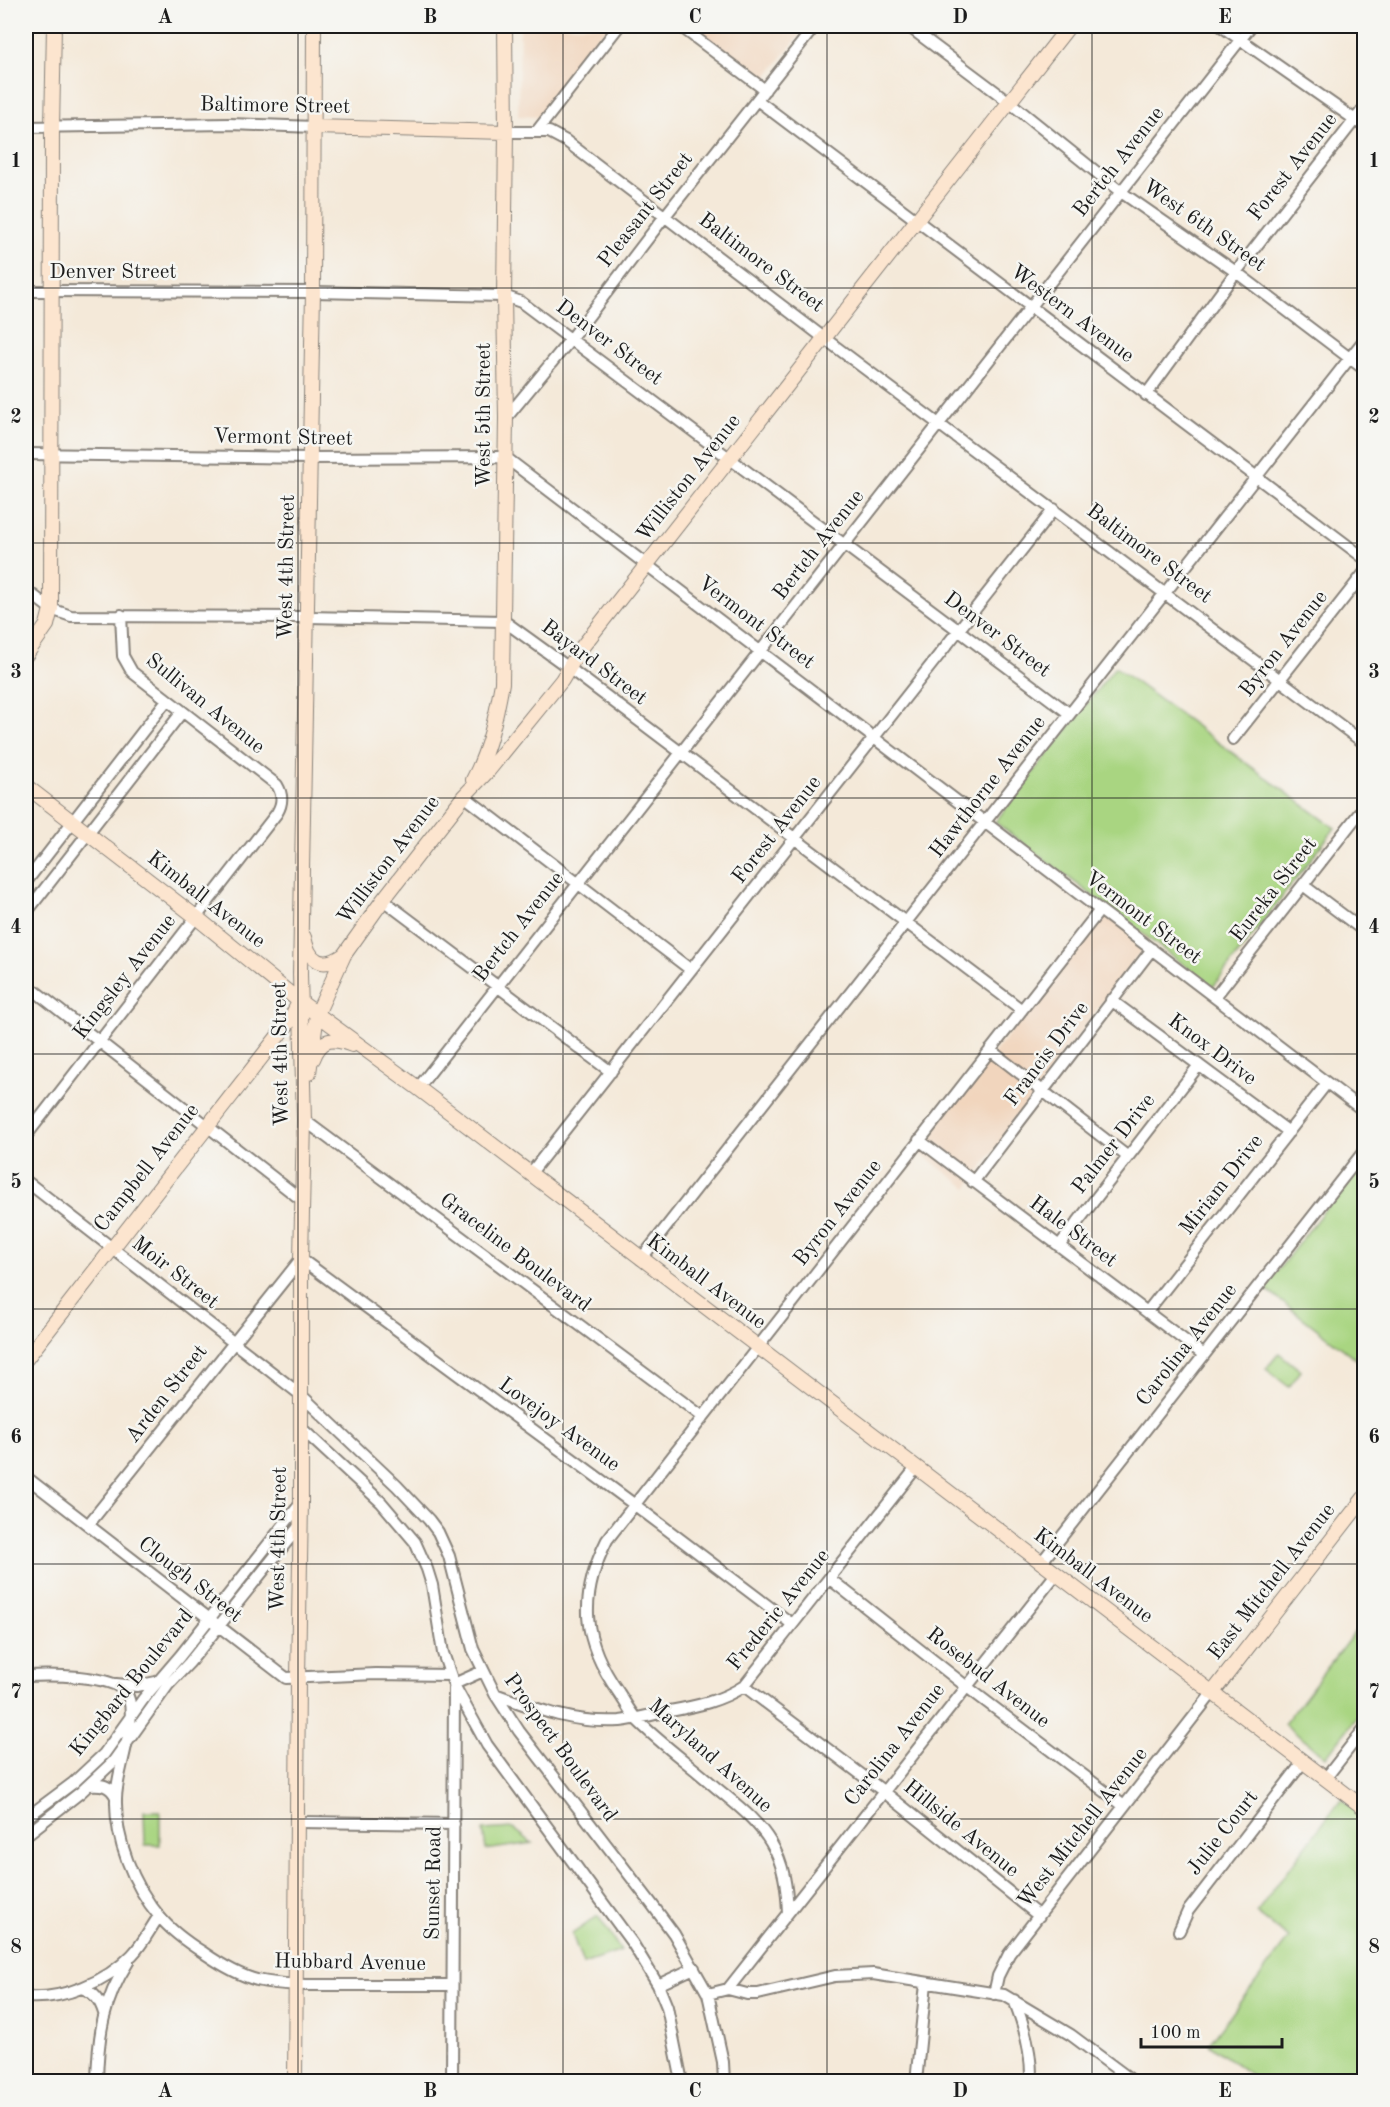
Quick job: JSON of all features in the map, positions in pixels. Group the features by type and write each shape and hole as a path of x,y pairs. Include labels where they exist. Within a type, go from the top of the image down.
{"main road":[{"path":"26,655 47,625 51,609 54,26"},
{"name":"West 4th Street","path":"295,2082 301,1524 300,1259 304,1120 299,1001 313,292 314,26"},
{"name":"West 5th Street","path":"464,796 480,768 494,724 502,683 506,418 505,26"},
{"name":"Williston Avenue","path":"304,1120 317,1014 344,955 383,900 464,796 488,771 562,680 579,651 1069,26"},
{"name":"Baltimore Street","path":"314,127 506,132"},
{"name":"Kimball Avenue","path":"26,786 196,917 299,1001 418,1088 1365,1808"},
{"path":"301,923 308,952 314,959 327,964 344,955"},
{"name":"Campbell Avenue","path":"26,1359 289,1022 299,1001"},
{"path":"309,1069 316,1050 328,1041 347,1043 368,1052"},
{"name":"East Mitchell Avenue","path":"1213,1692 1365,1498"}],"street":[{"path":"537,131 619,26"},
{"path":"681,26 765,90"},
{"name":"Pleasant Street","path":"506,418 571,339 815,26"},
{"name":"West 6th Street","path":"908,26 1008,101 1121,192 1236,272 1365,369"},
{"path":"1221,26 1360,122"},
{"name":"Bertch Avenue","path":"418,1088 1251,26"},
{"name":"Western Avenue","path":"757,100 1365,558"},
{"name":"Forest Avenue","path":"1146,395 1236,272 1360,122 1365,108"},
{"name":"Baltimore Street","path":"26,127 230,124 314,127"},
{"name":"Baltimore Street","path":"506,132 549,132 566,141 824,338 1365,743"},
{"name":"Denver Street","path":"26,291 313,292 504,296 529,307 1070,714"},
{"name":"Hawthorne Avenue","path":"641,1259 1365,340"},
{"name":"Vermont Street","path":"26,454 309,458 505,457 1365,1111"},
{"name":"Forest Avenue","path":"530,1174 1054,509"},
{"name":"Byron Avenue","path":"1233,739 1365,573"},
{"path":"26,590 51,609 71,616 504,621"},
{"name":"Sullivan Avenue","path":"121,615 121,642 126,664 132,672 277,785 282,797 282,805 278,813"},
{"name":"Bayard Street","path":"504,621 1022,1010"},
{"path":"26,882 167,700"},
{"path":"26,913 182,712"},
{"path":"464,796 691,970"},
{"name":"Eureka Street","path":"1215,997 1365,807"},
{"name":"Kingsley Avenue","path":"26,1136 278,813"},
{"path":"1303,885 1365,931"},
{"path":"383,900 611,1072"},
{"name":"Byron Avenue","path":"607,1540 1100,910"},
{"name":"Francis Drive","path":"973,1182 1152,949"},
{"path":"26,984 303,1200"},
{"name":"Knox Drive","path":"1112,1000 1289,1132"},
{"path":"990,1050 1128,1157"},
{"name":"Palmer Drive","path":"1059,1246 1199,1065"},
{"name":"Miriam Drive","path":"1147,1312 1327,1083"},
{"name":"Graceline Boulevard","path":"304,1120 703,1417"},
{"name":"Hale Street","path":"920,1140 1204,1355"},
{"name":"Carolina Avenue","path":"1041,1563 1365,1151"},
{"name":"Moir Street","path":"26,1181 301,1395"},
{"name":"Arden Street","path":"88,1525 300,1259"},
{"name":"Lovejoy Avenue","path":"300,1259 792,1624"},
{"name":"Prospect Boulevard","path":"301,1395 397,1486 438,1532 449,1556 469,1635 495,1694 519,1731 657,1911 708,1994 723,2062 724,2082"},
{"path":"301,1428 381,1502 415,1542 432,1585 443,1653 453,1681 487,1745 633,1944 658,1985 666,2007 682,2082"},
{"name":"Frederic Avenue","path":"495,1694 570,1719 603,1721 636,1719 710,1702 732,1694 744,1686 916,1468"},
{"name":"Clough Street","path":"26,1477 286,1678 376,1674 453,1681"},
{"name":"Kingbard Boulevard","path":"26,1818 50,1802 104,1754 157,1682 301,1503"},
{"name":"Kingbard Boulevard","path":"26,1834 89,1785 113,1762 168,1685 189,1664 301,1524"},
{"name":"Maryland Avenue","path":"607,1540 595,1567 588,1596 589,1626 602,1668 636,1719 745,1811 766,1835 783,1869 788,1913"},
{"name":"Carolina Avenue","path":"788,1913 1056,1574"},
{"name":"Rosebud Avenue","path":"830,1579 1124,1806"},
{"path":"453,1681 483,1671"},
{"path":"26,1676 94,1679 137,1686 157,1682"},
{"name":"Sunset Road","path":"452,2082 453,1681"},
{"path":"115,1684 126,1693 131,1706 127,1744"},
{"name":"Hillside Avenue","path":"744,1686 883,1791 1039,1916"},
{"name":"West Mitchell Avenue","path":"994,1994 1002,1965 1213,1692"},
{"path":"1325,1779 1365,1729"},
{"name":"Hubbard Avenue","path":"127,1744 120,1765 116,1797 120,1837 132,1872 148,1902 159,1916 198,1949 235,1972 256,1979 296,1985 451,1984"},
{"name":"Julie Court","path":"1179,1931 1188,1911 1303,1762"},
{"path":"89,1785 102,1784 116,1797"},
{"path":"298,1822 454,1824"},
{"path":"728,1989 788,1913"},
{"path":"97,2082 99,2041 104,2013 112,1989 159,1916"},
{"path":"26,1997 49,1996 82,1988 133,1954"},
{"path":"658,1985 694,1968"},
{"path":"708,1994 728,1989 747,1994 758,1994 835,1976 873,1974 1004,1995 1071,2036 1134,2082"},
{"path":"916,2082 926,1983"},
{"path":"82,1988 94,1994 101,2002 104,2013"},
{"path":"1014,2000 1030,2050 1030,2082"}],"shaded area":[{"path":"520,26 608,26 538,117 518,116"},
{"path":"690,26 807,26 764,80"},
{"path":"1107,909 1150,939 967,1188 917,1151"}],"green space":[{"path":"1115,667 1335,828 1213,987 995,822"},
{"path":"1364,1159 1364,1365 1264,1288"},
{"path":"1279,1353 1301,1371 1289,1387 1266,1369"},
{"path":"1364,1620 1364,1708 1326,1757 1284,1724"},
{"path":"1341,1799 1364,1817 1364,2081 1259,2081 1209,2044 1289,1938 1256,1913"},
{"path":"144,1811 160,1811 160,1845 145,1845"},
{"path":"513,1828 532,1843 486,1850 483,1830"},
{"path":"598,1916 621,1951 583,1964 572,1934"}]}
